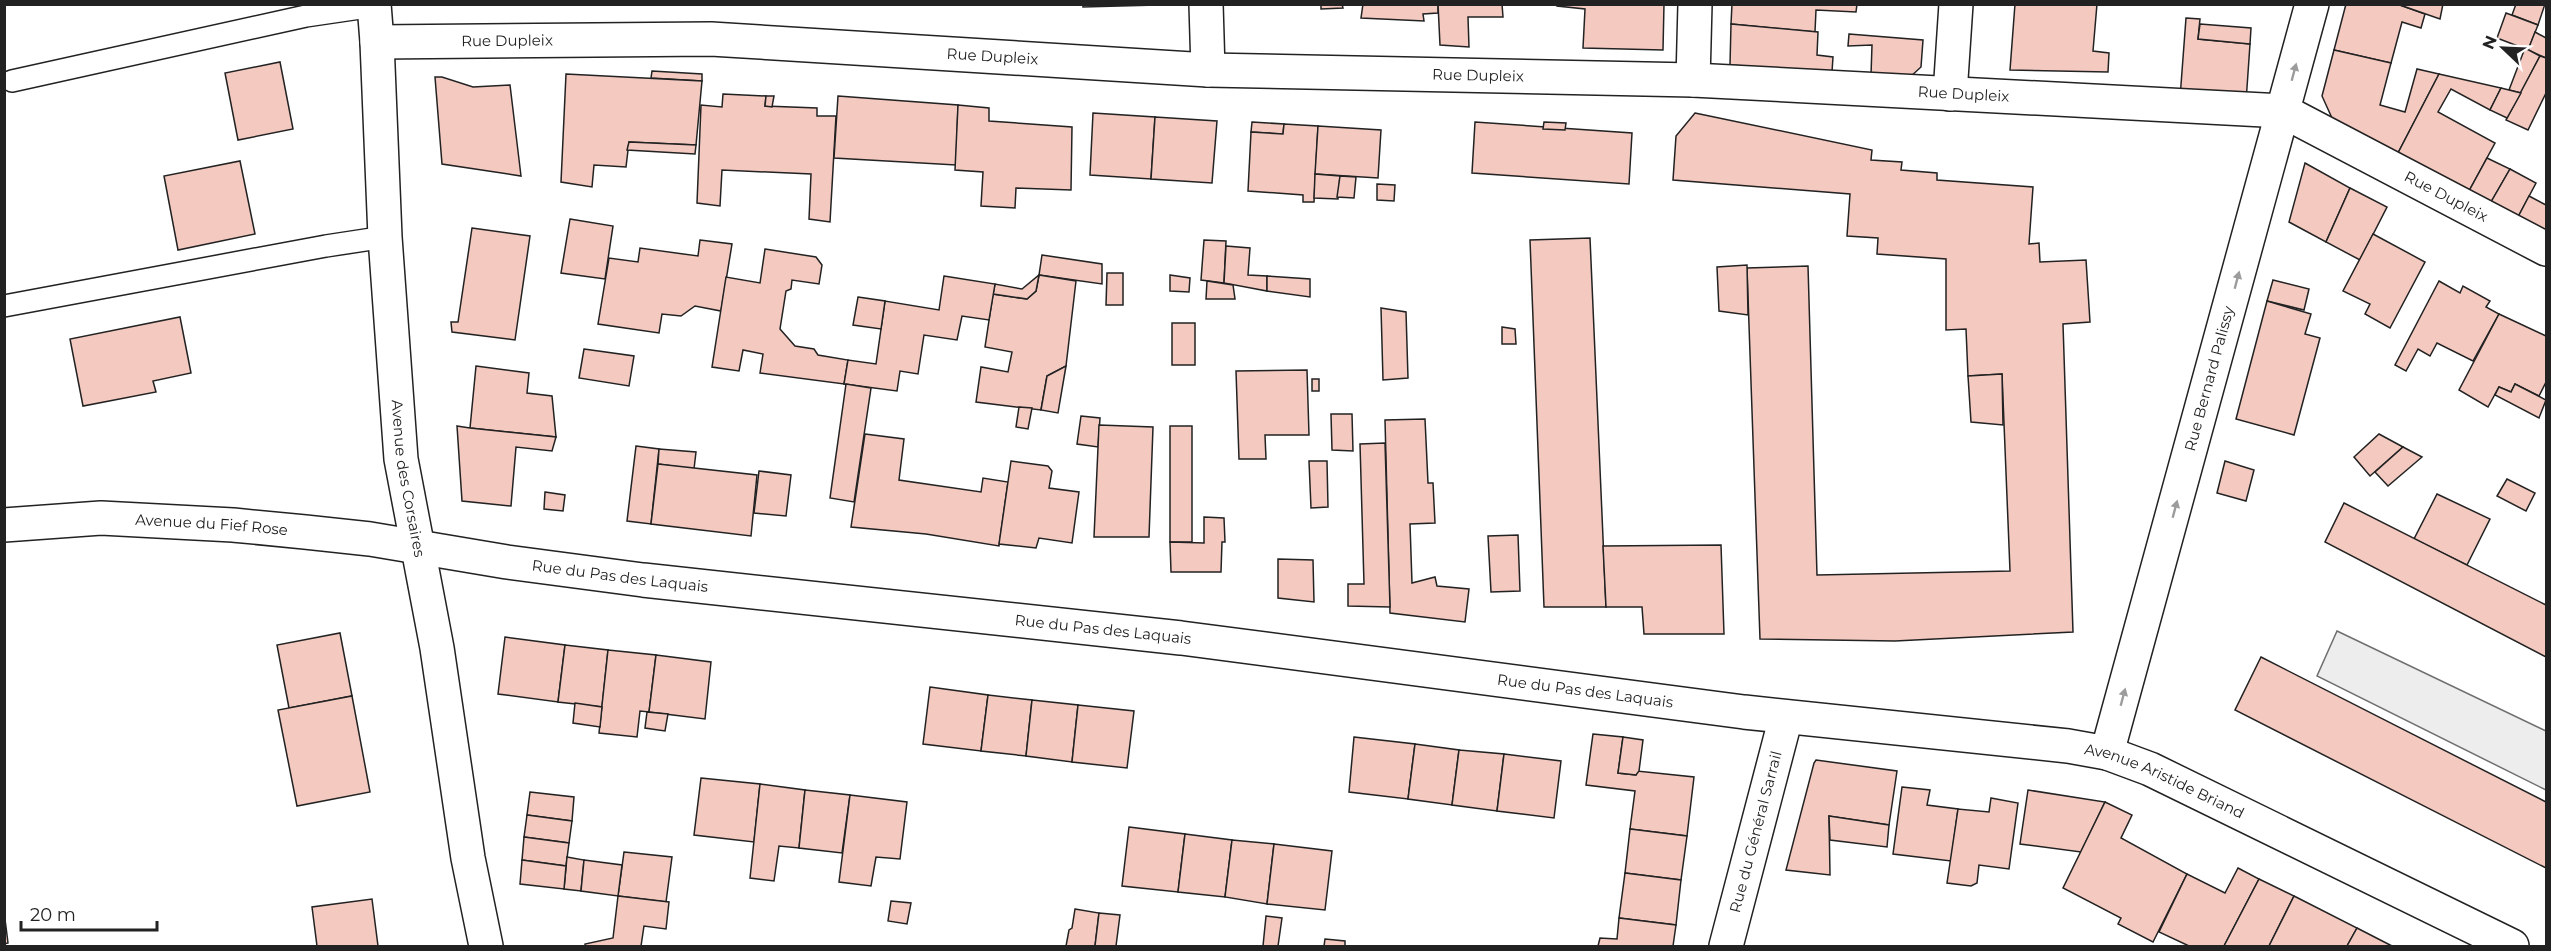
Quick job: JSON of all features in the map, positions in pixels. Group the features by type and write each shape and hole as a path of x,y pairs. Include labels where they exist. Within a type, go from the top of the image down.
{"street":[{"path":"1206,4 1208,70"},
{"path":"1693,80 1695,4"},
{"path":"1950,94 1956,4"},
{"name":"Rue Bernard Palissy","path":"2107,753 2312,4"},
{"name":"Avenue des Corsaires","path":"374,5 385,237 401,459 437,648 468,858 486,946"},
{"name":"Rue Dupleix","path":"377,42 711,39 1208,70 1693,80 2283,111 2547,249"},
{"name":"Avenue du Fief Rose","path":"4,525 101,518 211,524 370,539 417,547"},
{"name":"Rue du Pas des Laquais","path":"417,547 643,580 1181,638 1786,717"},
{"name":"Avenue Aristide Briand","path":"1786,717 2068,746 2107,753 2150,769 2512,946"},
{"name":"Rue du Général Sarrail","path":"1726,946 1786,717"}],"lane":[{"path":"12,81 306,16 374,5"},
{"path":"4,306 385,237"}],"shaded area":[{"path":"2337,631 2546,731 2546,790 2317,676"}],"building":[{"path":"1083,4 1157,4 1157,5 1083,7"},
{"path":"1321,4 1342,4 1343,8 1321,9"},
{"path":"1363,4 1438,4 1438,13 1423,14 1424,21 1361,18"},
{"path":"1438,4 1502,4 1503,17 1468,17 1469,47 1440,45"},
{"path":"1557,4 1664,4 1663,50 1583,48 1585,9 1557,6"},
{"path":"1732,4 1857,4 1856,12 1816,10 1815,32 1731,24"},
{"path":"2015,4 2097,4 2093,51 2109,53 2108,72 2010,70"},
{"path":"2346,4 2397,4 2425,14 2421,28 2402,22 2391,63 2334,50"},
{"path":"2397,4 2443,4 2440,19"},
{"path":"2516,4 2545,4 2538,25 2512,15"},
{"path":"2506,13 2538,25 2528,50 2497,38"},
{"path":"2186,18 2200,19 2198,39 2250,44 2246,102 2180,98"},
{"path":"1731,24 1818,32 1817,55 1833,57 1832,72 1730,65"},
{"path":"2200,24 2251,28 2250,44 2198,39"},
{"path":"2535,32 2546,38 2546,58 2528,50"},
{"path":"1849,34 1923,40 1921,67 1909,78 1871,75 1872,45 1848,46"},
{"path":"2525,48 2540,56 2521,93 2509,90"},
{"path":"2334,50 2391,63 2380,105 2405,112 2417,69 2439,74 2398,153 2332,118 2322,96"},
{"path":"2540,56 2546,58 2546,93 2528,130 2506,120"},
{"path":"280,62 293,129 238,140 225,73"},
{"path":"652,71 702,74 702,81 651,78"},
{"path":"566,74 702,81 696,145 629,142 626,167 594,165 592,187 561,182"},
{"path":"2439,74 2501,88 2490,110 2451,89 2438,112 2495,143 2469,191 2398,153"},
{"path":"435,77 473,87 510,85 521,176 442,164"},
{"path":"2501,88 2521,93 2507,118 2490,110"},
{"path":"723,94 766,96 765,106 817,108 817,116 836,116 830,222 809,219 811,174 722,170 720,206 697,203 701,105 722,107"},
{"path":"766,96 774,96 772,107 765,106"},
{"path":"838,96 958,105 956,165 834,158"},
{"path":"958,105 989,108 989,121 1072,127 1071,190 1016,188 1015,208 981,206 983,172 955,170"},
{"path":"1093,113 1155,117 1151,179 1090,175"},
{"path":"1695,113 1872,150 1871,160 1902,162 1901,170 1937,173 1937,180 2033,187 2029,244 2039,243 2040,262 2086,260 2090,322 2063,324 2073,632 1895,641 1760,639 1747,268 1808,266 1817,575 2010,571 2002,374 1968,376 1966,329 1946,330 1946,259 1877,254 1878,238 1847,236 1850,194 1673,180 1676,136"},
{"path":"1155,117 1217,121 1212,183 1151,179"},
{"path":"1252,122 1284,124 1283,134 1251,132"},
{"path":"1475,122 1632,133 1629,184 1472,173"},
{"path":"1544,122 1566,123 1565,130 1543,129"},
{"path":"1284,124 1318,126 1314,202 1303,202 1303,195 1248,191 1251,132 1283,134"},
{"path":"1318,126 1381,130 1378,178 1315,174"},
{"path":"629,142 696,145 695,154 627,150"},
{"path":"2487,158 2510,169 2491,202 2469,191"},
{"path":"240,161 255,234 178,250 164,176"},
{"path":"2305,163 2350,188 2326,242 2289,222"},
{"path":"2510,169 2536,183 2518,217 2491,202"},
{"path":"1315,174 1340,176 1338,199 1314,198"},
{"path":"1340,176 1356,177 1354,198 1337,197"},
{"path":"1377,184 1395,185 1394,201 1377,200"},
{"path":"2350,188 2387,207 2360,260 2326,242"},
{"path":"2529,196 2546,205 2546,232 2518,217"},
{"path":"570,219 613,226 605,279 561,273"},
{"path":"472,228 530,236 515,340 452,332 451,322 458,322"},
{"path":"2373,234 2425,262 2390,328 2365,314 2370,304 2343,291"},
{"path":"1590,238 1606,607 1544,607 1530,240"},
{"path":"700,240 732,244 721,311 695,306 681,316 662,314 659,333 598,324 609,258 638,262 640,248 698,256"},
{"path":"1204,240 1226,241 1224,283 1201,280"},
{"path":"1226,246 1250,248 1248,275 1267,276 1267,291 1224,283"},
{"path":"765,249 816,257 822,265 819,284 792,280 791,289 786,291 780,329 795,346 814,349 818,355 848,360 844,384 760,373 763,354 743,350 739,371 712,367 726,277 760,283"},
{"path":"1042,255 1102,264 1102,284 1039,275"},
{"path":"1747,265 1748,315 1719,311 1717,267"},
{"path":"1107,273 1123,273 1123,305 1106,305"},
{"path":"1039,275 1076,281 1066,366 1047,376 1041,410 976,402 981,367 1008,372 1012,352 985,347 993,294 1027,299 1036,291"},
{"path":"1039,275 1036,291 1027,299 993,294 995,284 1022,289"},
{"path":"1170,275 1190,278 1189,292 1170,291"},
{"path":"944,276 995,284 989,320 962,316 957,340 924,335 918,374 900,371 897,391 844,384 848,360 876,364 885,301 939,310"},
{"path":"1267,276 1310,279 1310,297 1267,291"},
{"path":"2273,280 2309,289 2304,310 2267,301"},
{"path":"1207,281 1233,285 1235,299 1206,299"},
{"path":"2439,281 2460,293 2463,286 2490,301 2486,307 2499,314 2473,361 2437,343 2430,356 2418,349 2406,371 2395,365"},
{"path":"858,297 885,301 881,329 853,325"},
{"path":"2267,301 2311,314 2305,334 2320,338 2294,435 2236,419"},
{"path":"1381,308 1406,312 1408,378 1383,380"},
{"path":"2499,314 2546,336 2546,382 2539,396 2515,384 2511,392 2499,387 2488,407 2459,390"},
{"path":"180,317 191,373 153,381 156,392 83,406 70,339"},
{"path":"1172,323 1195,323 1195,365 1172,365"},
{"path":"1502,327 1515,329 1516,344 1502,344"},
{"path":"584,349 634,356 629,386 579,378"},
{"path":"476,366 529,373 527,393 552,396 556,437 470,428"},
{"path":"1066,366 1058,413 1041,410 1047,376"},
{"path":"1307,370 1309,435 1265,435 1266,459 1239,459 1236,371"},
{"path":"2002,374 2003,425 1971,422 1968,376"},
{"path":"1312,379 1319,379 1319,391 1312,391"},
{"path":"846,384 871,388 854,502 830,498"},
{"path":"2515,384 2546,400 2539,418 2495,395 2499,387 2511,392"},
{"path":"1019,407 1032,408 1028,429 1016,427"},
{"path":"1331,414 1352,414 1353,451 1332,450"},
{"path":"1081,416 1100,418 1098,447 1077,444"},
{"path":"1425,419 1428,483 1433,483 1435,523 1410,524 1412,583 1435,577 1437,586 1469,589 1465,622 1390,613 1385,420"},
{"path":"1099,425 1153,427 1149,537 1094,537"},
{"path":"457,426 556,437 552,451 516,447 511,506 462,501"},
{"path":"1170,426 1192,426 1192,542 1170,542"},
{"path":"865,434 904,439 899,480 981,492 983,478 1008,482 999,546 926,534 851,527"},
{"path":"2379,434 2403,447 2370,476 2354,457"},
{"path":"1385,443 1390,607 1348,606 1348,584 1364,584 1360,444"},
{"path":"636,446 659,449 651,524 627,521"},
{"path":"2403,447 2422,457 2388,486 2375,472"},
{"path":"659,449 696,452 694,469 658,464"},
{"path":"1011,461 1048,466 1052,471 1049,488 1079,492 1072,543 1039,538 1036,548 999,544"},
{"path":"1309,461 1327,461 1328,507 1311,508"},
{"path":"2225,461 2254,470 2246,501 2217,493"},
{"path":"658,464 757,475 751,536 651,524"},
{"path":"759,471 791,475 786,516 754,513"},
{"path":"2507,479 2535,493 2526,511 2497,496"},
{"path":"545,492 565,495 563,511 544,509"},
{"path":"2437,494 2490,519 2467,565 2414,539"},
{"path":"2344,503 2546,605 2546,657 2325,542"},
{"path":"1204,517 1224,518 1225,542 1222,542 1221,572 1171,572 1170,542 1204,543"},
{"path":"1518,535 1520,591 1491,592 1488,536"},
{"path":"1721,545 1724,634 1644,634 1642,607 1606,607 1603,546"},
{"path":"1278,559 1313,560 1314,602 1278,598"},
{"path":"340,633 352,696 289,708 277,645"},
{"path":"505,637 565,645 558,702 498,694"},
{"path":"565,645 608,650 602,707 558,702"},
{"path":"608,650 656,655 649,712 640,711 637,737 599,733"},
{"path":"656,655 711,662 705,719 649,712"},
{"path":"2261,657 2546,802 2546,868 2235,710"},
{"path":"930,687 988,695 981,751 923,744"},
{"path":"988,695 1032,700 1026,756 981,751"},
{"path":"352,696 370,792 297,806 278,710"},
{"path":"1032,700 1078,705 1072,762 1026,756"},
{"path":"575,703 602,707 600,727 573,723"},
{"path":"1078,705 1134,711 1127,768 1072,762"},
{"path":"647,712 668,714 665,731 645,728"},
{"path":"1593,734 1623,737 1618,773 1636,775 1637,771 1694,777 1687,836 1630,829 1635,791 1586,785"},
{"path":"1354,737 1415,744 1408,799 1349,792"},
{"path":"1623,737 1643,740 1639,771 1636,775 1618,773"},
{"path":"1415,744 1459,750 1452,805 1408,799"},
{"path":"1459,750 1504,754 1497,811 1452,805"},
{"path":"1504,754 1561,761 1554,818 1497,811"},
{"path":"1816,760 1897,771 1889,825 1829,816 1830,875 1786,870"},
{"path":"701,778 760,784 754,842 694,835"},
{"path":"760,784 805,790 799,848 779,846 774,881 750,878"},
{"path":"1902,787 1930,790 1927,805 1958,809 1951,861 1893,854"},
{"path":"805,790 850,795 842,853 799,848"},
{"path":"2028,790 2105,802 2081,852 2020,844"},
{"path":"530,792 574,797 572,821 527,815"},
{"path":"850,795 907,802 900,859 876,857 871,886 839,882"},
{"path":"1991,798 2018,803 2009,869 1979,865 1977,883 1971,886 1947,883 1958,809 1989,812"},
{"path":"2105,802 2132,815 2121,838 2187,874 2153,942 2118,924 2121,918 2063,888"},
{"path":"527,815 572,821 569,843 524,837"},
{"path":"1829,816 1889,825 1887,847 1830,840"},
{"path":"1129,827 1185,834 1178,892 1122,886"},
{"path":"1630,829 1687,836 1681,880 1625,873"},
{"path":"1185,834 1232,840 1225,897 1178,892"},
{"path":"524,837 569,843 566,866 522,860"},
{"path":"1232,840 1274,844 1267,904 1225,897"},
{"path":"1274,844 1332,851 1325,910 1267,904"},
{"path":"624,852 672,857 666,902 618,896"},
{"path":"567,857 584,860 581,891 564,889"},
{"path":"522,860 566,866 564,889 520,884"},
{"path":"584,860 622,865 618,896 581,891"},
{"path":"2238,868 2259,879 2224,946 2189,946 2159,932 2187,874 2225,893"},
{"path":"1625,873 1681,880 1676,925 1619,918"},
{"path":"2259,879 2294,896 2269,946 2224,946"},
{"path":"618,896 669,902 666,929 644,926 641,946 585,946 585,944 613,938"},
{"path":"2294,896 2357,928 2347,946 2269,946"},
{"path":"372,899 378,946 317,946 312,907"},
{"path":"891,901 911,903 907,924 888,921"},
{"path":"1075,909 1099,913 1095,946 1066,946"},
{"path":"4,911 8,943 4,944"},
{"path":"1099,913 1120,915 1116,946 1095,946"},
{"path":"1266,916 1282,918 1278,946 1263,946"},
{"path":"1619,918 1676,925 1673,946 1598,946 1600,938 1617,939"},
{"path":"2357,928 2392,946 2347,946"},
{"path":"1325,939 1345,941 1345,946 1324,946"}]}
